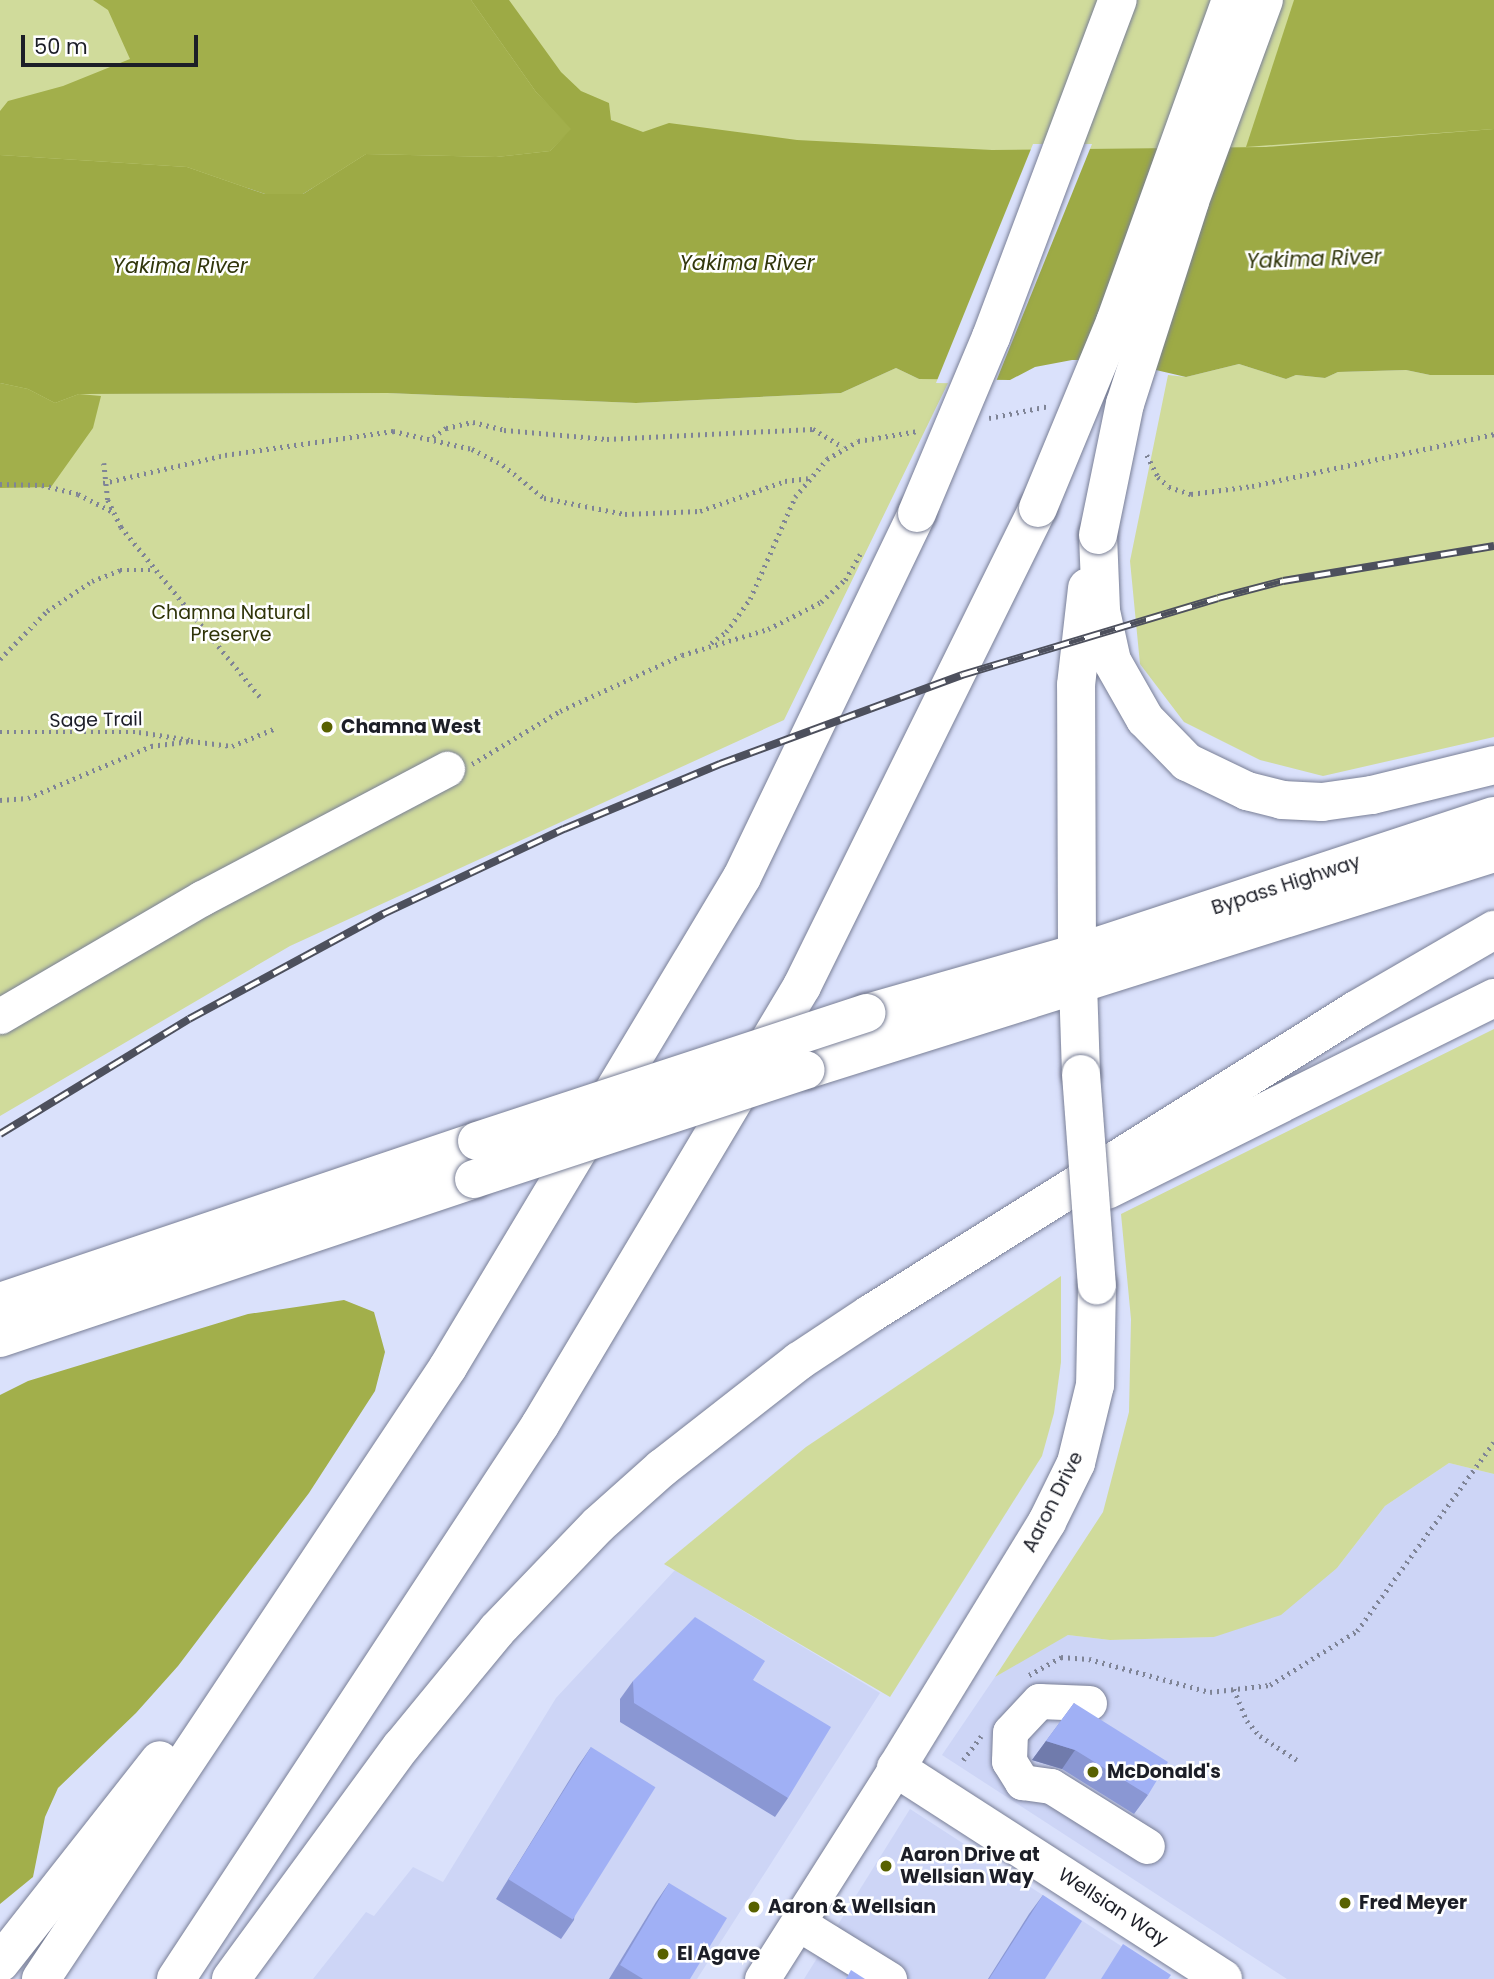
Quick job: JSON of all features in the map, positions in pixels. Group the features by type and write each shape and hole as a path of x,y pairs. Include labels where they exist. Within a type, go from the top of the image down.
{"main road":[{"path":"41,1979 448,1367 742,877 917,513 1001,311 1118,0"},
{"path":"176,1979 540,1426 802,986 1038,508 1115,322 1231,0"},
{"path":"1264,0 1190,201 1125,404 1098,535 1101,611 1112,661 1145,719 1187,762 1247,791 1282,800 1322,802 1372,795 1494,765"},
{"name":"Aaron Drive","path":"896,1768 1047,1522 1076,1463 1095,1385 1097,1284 1081,1074 1077,970 1076,685 1083,610 1098,535"},
{"name":"Bypass Highway","path":"1077,970 1494,816"},
{"name":"Bypass Highway","path":"1077,970 1494,853"},
{"path":"231,1979 401,1747 497,1630 598,1525 737,1407 935,1273 1356,1010 1494,930"},
{"path":"0,1302 477,1141 1077,970"},
{"path":"935,1273 1494,998"},
{"path":"0,1338 474,1179 873,1030"},
{"path":"0,1963 125,1802 276,1622"},
{"name":"Wellsian Way","path":"896,1768 1223,1979"}],"street":[{"path":"0,1016 202,898 447,769"},
{"path":"1088,1703 1039,1700 1010,1732 1009,1761 1022,1782 1051,1786 1147,1846"},
{"name":"Aaron Drive","path":"762,1979 896,1768"},
{"path":"798,1923 889,1979"}],"path":[{"path":"433,437 446,428 473,422 504,430 607,439 813,429 844,447"},
{"path":"103,483 225,455 347,434 393,431 433,437 503,465 544,498 625,514 700,510 785,481 809,478"},
{"path":"104,463 103,483 114,513 153,570 262,699"},
{"path":"0,484 42,485 78,494 114,513"},
{"path":"447,769 475,764 540,722 682,655 768,629 821,602 845,580 866,544"},
{"path":"0,659 47,611 92,581 121,570 153,570"},
{"path":"0,800 28,798 151,746 191,741 232,746 276,727"},
{"name":"Sage Trail","path":"0,732 139,732 183,736 191,741"},
{"path":"1297,1760 1260,1736 1247,1721 1234,1689 1270,1685 1357,1630 1494,1442"}],"shaded area":[{"path":"93,0 471,0 536,92 572,129 550,151 496,157 366,154 303,194 265,194 187,167 0,155 0,111 8,101 63,86 130,59 108,10"},
{"path":"1294,0 1494,0 1494,129 1246,147"},
{"path":"0,383 28,389 55,403 79,394 101,396 93,428 51,487 0,488"},
{"path":"344,1300 374,1312 385,1352 375,1391 309,1493 178,1666 136,1713 58,1788 45,1817 33,1877 0,1904 0,1395 28,1381 248,1314"},
{"path":"1449,1463 1494,1474 1494,1979 1287,1979 942,1755 995,1677 1035,1651 1068,1635 1110,1640 1214,1637 1337,1568 1385,1506"},
{"path":"675,1570 880,1693 697,1979 313,1979 366,1912 374,1916 413,1867 443,1882 556,1698"},
{"path":"910,1809 1172,1979 804,1979"}],"green space":[{"path":"0,0 1494,0 1494,188 0,188"},
{"path":"1239,364 1286,379 1296,375 1325,378 1338,372 1406,370 1430,375 1494,375 1494,737 1323,776 1260,760 1184,722 1140,664 1130,561 1168,375 1186,377"},
{"name":"Chamna Natural Preserve","path":"896,368 919,379 950,379 784,720 290,946 0,1116 0,383 79,394 387,393 636,403 841,393"},
{"path":"1494,1029 1494,1474 1449,1463 1385,1506 1337,1568 1281,1615 1214,1637 1110,1640 1068,1635 995,1677 1103,1512 1129,1412 1131,1319 1121,1214"},
{"path":"1061,1276 1061,1362 1054,1413 1042,1456 890,1697 664,1564 806,1447"}],"water":[{"name":"Yakima River","path":"471,0 509,0 561,72 581,91 609,103 611,120 643,132 669,123 797,140 992,150 1266,147 1494,129 1494,375 1430,375 1406,370 1338,372 1325,378 1296,375 1286,379 1239,364 1186,377 1113,360 1072,360 1035,367 1010,380 919,379 896,368 841,393 636,403 387,393 79,394 55,403 28,389 0,383 0,155 187,167 265,194 303,194 366,154 496,157 550,151 571,129 536,92"}],"pier":[{"path":"1033,144 1092,144 995,384 936,383"}],"building":[{"path":"695,1617 765,1661 753,1680 831,1727 788,1798 634,1703 633,1681"},
{"path":"1074,1703 1168,1762 1148,1795 1075,1750 1046,1741"},
{"path":"591,1747 655,1787 573,1920 508,1879"},
{"path":"669,1883 727,1918 690,1979 643,1979 620,1965"},
{"path":"1043,1895 1082,1921 1045,1979 989,1979"},
{"path":"1123,1944 1171,1975 1168,1979 1101,1979"},
{"path":"851,1970 865,1979 846,1979"}],"railway":[{"path":"0,1134 189,1019 383,914 564,829 720,764 962,675 1218,598 1283,581 1494,546"}],"place":[{"name":"Chamna West","path":"327,727"},
{"name":"McDonald's","path":"1093,1772"},
{"name":"Aaron Drive at Wellsian Way","path":"886,1866"},
{"name":"Fred Meyer","path":"1345,1903"},
{"name":"Aaron & Wellsian","path":"754,1907"},
{"name":"El Agave","path":"663,1954"}]}
